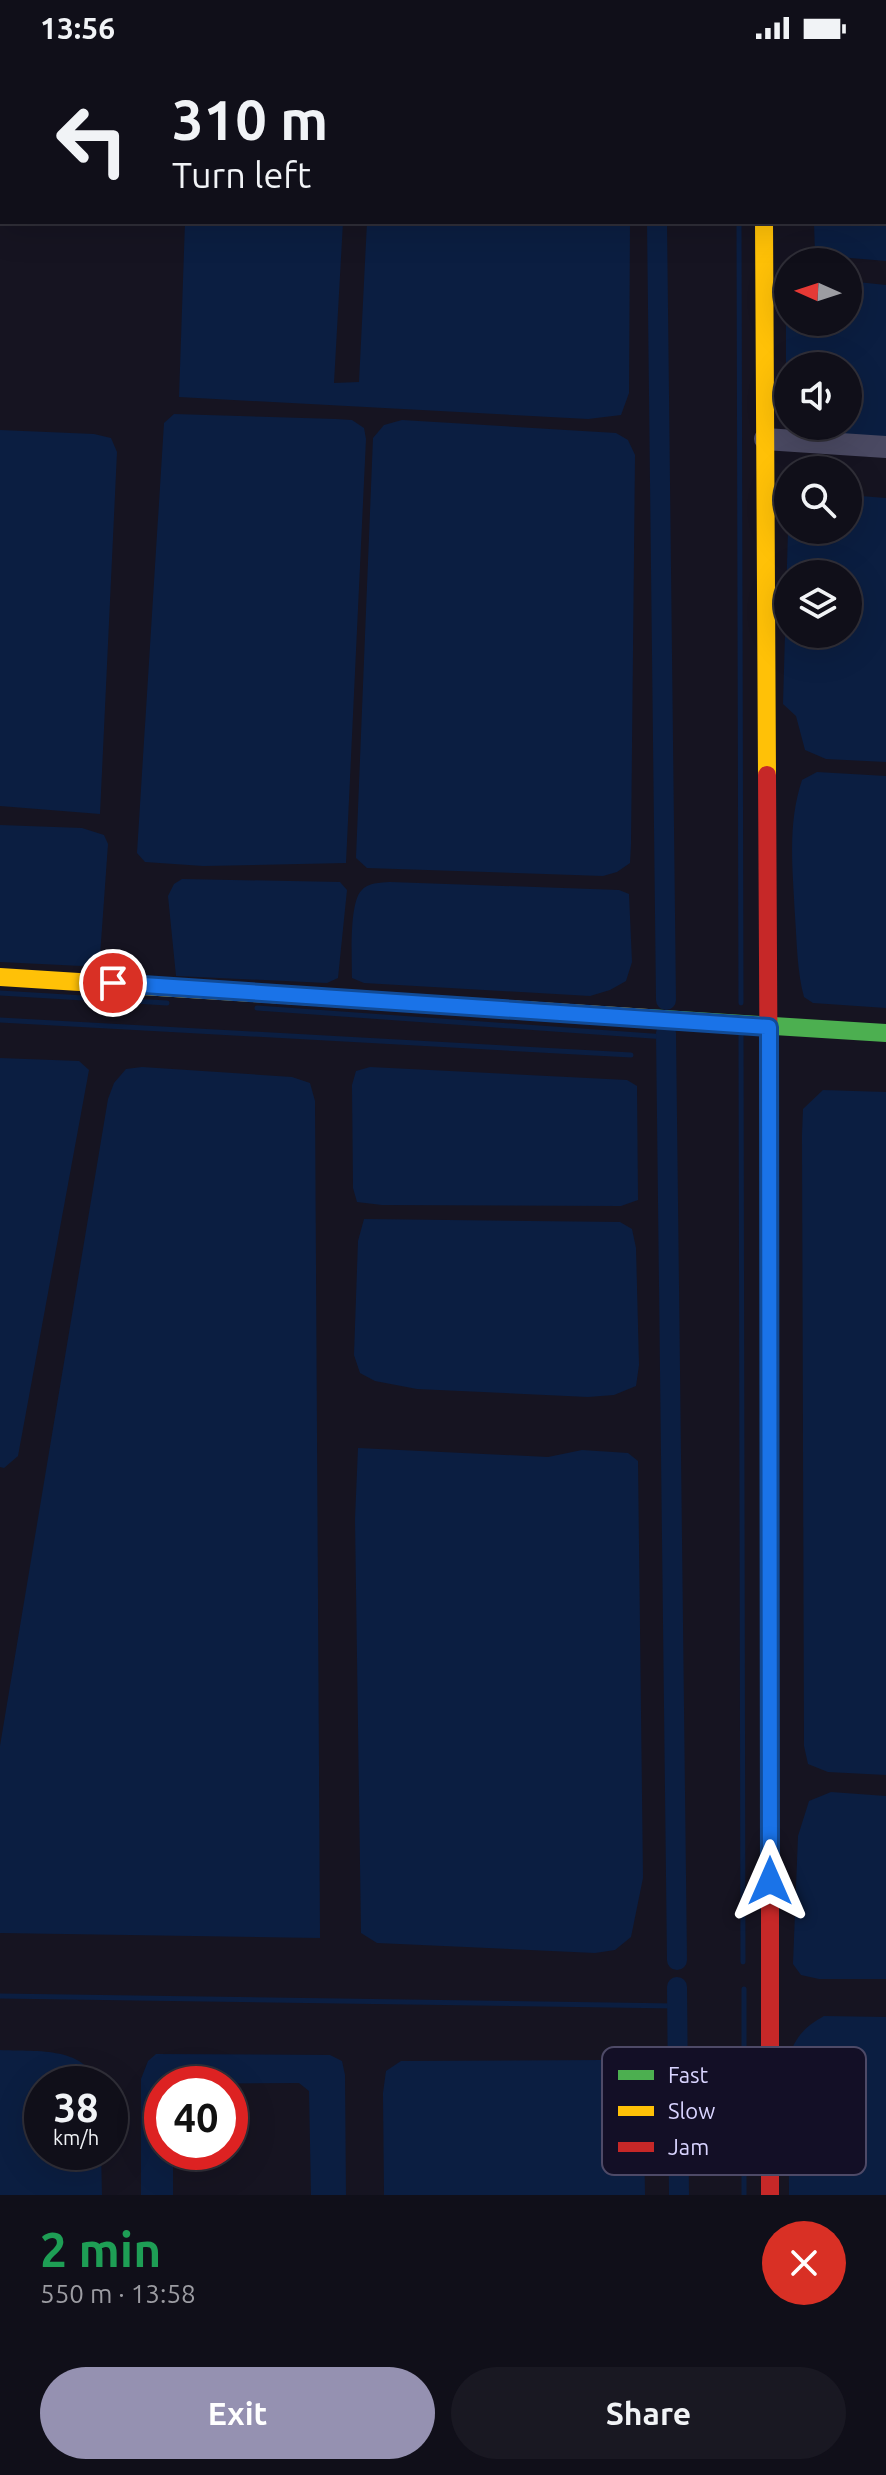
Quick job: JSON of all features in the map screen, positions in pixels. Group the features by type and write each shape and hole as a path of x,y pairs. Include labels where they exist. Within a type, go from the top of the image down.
{"street":[{"path":"764,224 769,1027 770,2047"},
{"path":"765,439 886,447"},
{"path":"0,977 886,1033"},
{"path":"770,2175 770,2195"}],"water":[{"path":"185,224 343,224 334,383 359,382 367,224 630,224 629,393 621,415 588,419 179,397"},
{"path":"814,224 886,224 886,261 862,259 862,248 815,248"},
{"path":"862,282 886,285 886,437 862,435 862,352 786,352 786,336 862,336"},
{"path":"174,414 352,420 364,428 366,439 346,863 203,866 145,862 137,853 164,423"},
{"path":"402,420 616,433 628,440 635,455 631,844 630,863 617,872 603,876 367,868 356,858 373,438 384,425"},
{"path":"0,430 94,434 111,438 117,452 100,814 0,806"},
{"path":"862,496 886,498 886,762 826,759 805,750 796,716 783,704 785,648 862,648 862,560 787,560 788,544 862,544"},
{"path":"817,772 886,776 886,1008 813,1003 804,997 797,947 793,831 802,780"},
{"path":"0,825 82,828 104,835 108,844 100,956 91,964 0,962"},
{"path":"182,879 340,882 347,890 338,978 327,983 176,976 168,896 174,884"},
{"path":"390,882 619,890 629,894 632,962 626,981 590,996 364,983 352,978 352,932 357,898 367,886"},
{"path":"0,1058 79,1061 89,1070 18,1456 4,1468 0,1467"},
{"path":"142,1067 292,1077 310,1083 315,1101 320,1938 0,1933 0,1746 108,1099 114,1083 126,1069"},
{"path":"370,1067 627,1080 637,1086 638,1200 621,1206 382,1205 357,1202 353,1188 352,1085 356,1071"},
{"path":"823,1090 886,1092 886,1775 828,1772 808,1764 804,1746 802,1135 803,1109"},
{"path":"364,1219 620,1222 632,1229 636,1248 639,1365 636,1386 614,1395 588,1397 417,1389 375,1381 360,1373 354,1355 358,1241"},
{"path":"358,1448 548,1457 582,1450 628,1453 638,1461 643,1878 631,1937 615,1950 595,1953 377,1943 361,1933 355,1519"},
{"path":"831,1792 886,1796 886,1979 819,1979 801,1975 793,1964 798,1836 809,1801"},
{"path":"824,2016 886,2017 886,2195 789,2195 789,2175 866,2175 866,2047 793,2047 811,2024"},
{"path":"0,2050 56,2053 81,2063 85,2066 24,2066 24,2170 101,2170 102,2195 0,2195"},
{"path":"156,2054 330,2055 342,2061 345,2075 346,2195 311,2195 309,2091 299,2083 248,2083 248,2066 146,2066"},
{"path":"602,2060 602,2175 645,2175 645,2195 384,2195 383,2093 386,2071 401,2061"},
{"path":"144,2071 144,2170 173,2170 173,2195 141,2195 141,2079"}],"waterway":[{"path":"657,224 666,1000"},
{"path":"739,224 741,1003"},
{"path":"0,993 167,1003"},
{"path":"257,1008 666,1037"},
{"path":"0,1020 631,1055"},
{"path":"666,1033 677,1960"},
{"path":"741,1035 743,1962"},
{"path":"661,1057 667,1057"},
{"path":"677,1987 678,2047"},
{"path":"744,1989 744,2047"},
{"path":"0,1996 677,2006"},
{"path":"679,2175 679,2195"},
{"path":"744,2175 744,2195"}],"traffic: fast":[{"path":"648,1018 886,1033"}],"traffic: slow":[{"path":"764,224 767,775"},
{"path":"0,977 648,1018"},
{"path":"769,1141 770,1837"}],"traffic: jam":[{"path":"767,775 769,1141"},
{"path":"770,1837 770,2047"},
{"path":"770,2175 770,2195"}],"route":[{"path":"113,983 769,1027 770,1881"}]}
